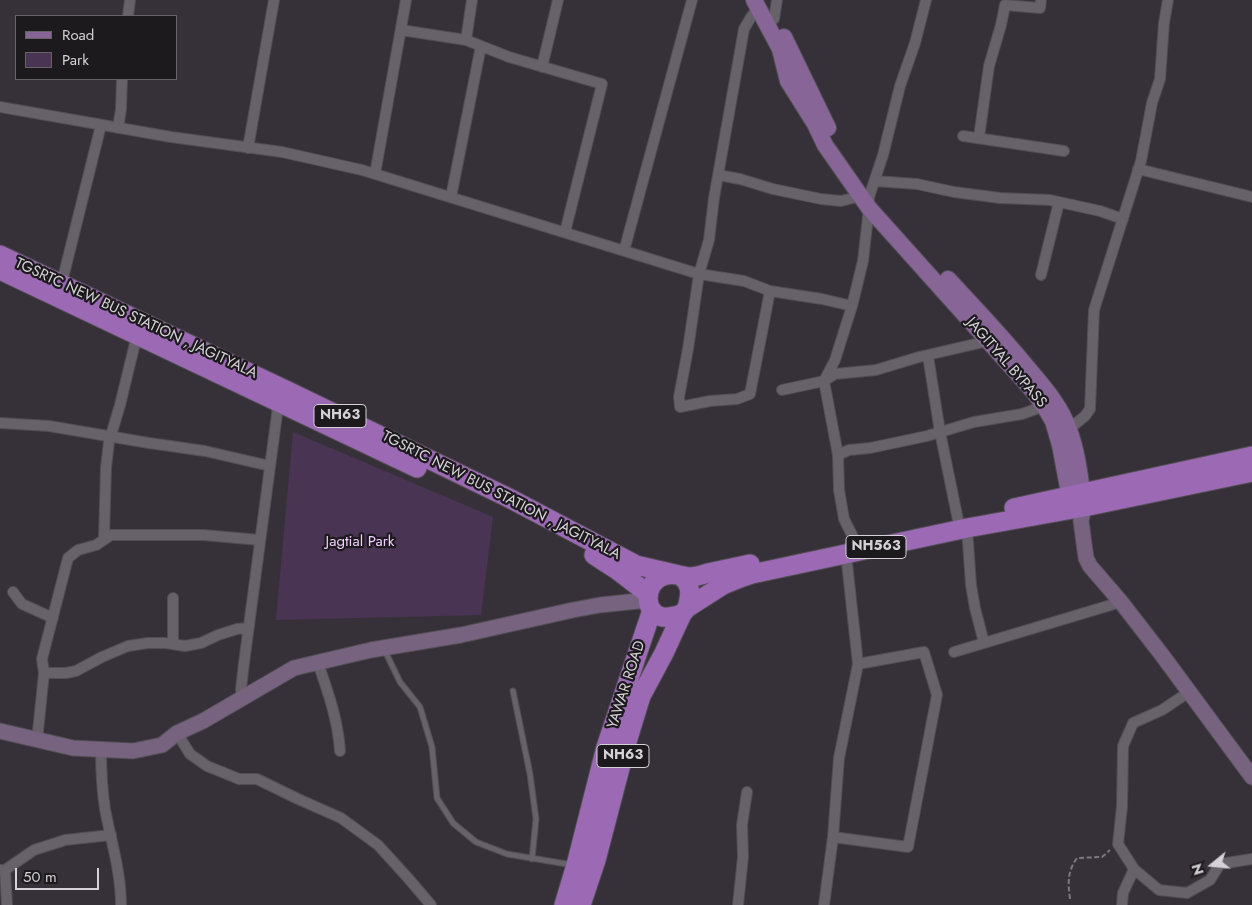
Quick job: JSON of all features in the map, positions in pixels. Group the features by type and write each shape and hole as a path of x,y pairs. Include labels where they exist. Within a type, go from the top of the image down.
{"highway":[{"name":"TGSRTC NEW BUS STATION , JAGITYALA","path":"0,255 60,290 280,395 509,498 636,565 679,575"},
{"name":"NH63","path":"0,270 60,290 137,334 280,395 520,517 594,555 617,570 649,601"},
{"name":"NH563","path":"1078,505 1252,456"},
{"name":"NH563","path":"850,547 740,578 723,585 673,617 664,618 657,615 649,601 651,584 664,576 679,575 692,577 962,524 1078,505 1252,472"},
{"name":"NH63","path":"581,905 596,860 641,696 685,611 690,591 684,578 679,575"},
{"name":"YAWAR ROAD","path":"564,905 606,747 649,601"}],"main road":[{"name":"JAGITYAL BYPASS","path":"759,3 774,19 833,138 846,157 867,201 999,333 1052,398 1069,429 1077,458 1078,505"},
{"name":"JAGITYAL BYPASS","path":"759,3 780,49 788,81 815,124 825,145 867,201 1044,406 1053,421 1078,505"},
{"path":"1078,505 1086,558 1090,566 1162,655 1252,777"},
{"path":"0,731 73,748 133,751 162,745 177,733 204,721 294,668 371,650 461,635 600,605 649,601"}],"street":[{"path":"128,15 130,0"},
{"path":"248,148 274,0"},
{"path":"375,174 406,0"},
{"path":"466,40 472,0"},
{"path":"542,67 558,0"},
{"path":"624,251 692,0"},
{"path":"774,19 777,0"},
{"path":"824,905 833,837 839,758 858,664 850,547 839,490 838,454 824,381 835,360 852,306 863,261 867,201 875,181 900,86 915,42 926,0"},
{"path":"979,137 988,66 1001,25 1005,5 1040,8 1041,0"},
{"path":"1069,429 1085,416 1090,409 1094,310 1138,169 1152,103 1160,79 1164,23 1168,0"},
{"path":"759,3 744,29 714,198 709,240 699,274 679,397 680,407 710,400 737,399 750,394 770,291"},
{"path":"401,30 466,40 509,57 602,84 565,232"},
{"path":"451,197 482,46"},
{"path":"118,128 122,80"},
{"path":"0,107 171,137 282,152 375,174 699,274 744,281 770,291 852,306"},
{"path":"60,290 101,125"},
{"path":"964,136 1064,151"},
{"path":"1138,169 1252,197"},
{"path":"718,175 821,199 867,201"},
{"path":"875,181 917,184 954,192 1000,198 1050,200 1100,211 1123,219"},
{"path":"1041,274 1059,202"},
{"path":"104,539 106,467 110,437 120,406 137,334"},
{"path":"782,390 824,381 835,374 876,370 920,357 988,341"},
{"path":"928,356 940,432 962,524 975,608 984,643"},
{"path":"242,698 241,689 248,628 280,395"},
{"path":"838,454 849,450 870,448 940,432 974,422 1022,414 1044,406"},
{"path":"0,423 49,426 205,451 270,466"},
{"path":"36,740 44,673 42,660 68,558 78,550 96,545 111,535 202,535 260,540"},
{"path":"13,592 22,604 53,618"},
{"path":"173,598 173,644"},
{"path":"954,652 1121,602"},
{"path":"44,673 76,671 128,646 165,643 185,646 201,643 228,631 248,628"},
{"path":"833,837 908,847 937,695 924,652 858,664"},
{"path":"318,663 335,714 340,751"},
{"path":"1188,692 1162,710 1133,723 1124,746 1122,807 1118,844 1134,869 1159,890 1187,893 1210,880 1220,864 1252,859"},
{"path":"177,733 190,754 207,766 239,779 257,779 342,818 378,845 431,905"},
{"path":"101,750 102,784 121,887 121,905"},
{"path":"738,905 743,857 742,824 746,792"},
{"path":"7,905 2,870 34,850 66,840 111,834"},
{"path":"1122,905 1123,893 1134,869"}],"lane":[{"path":"384,648 400,682 420,707 432,747 437,798 453,823 476,842 506,854 576,865"},
{"path":"513,691 530,774 536,819 532,859"}],"path":[{"path":"1070,899 1068,883 1071,867 1077,858 1102,857 1118,844"}],"green space":[{"name":"Jagtial Park","path":"293,432 493,517 481,615 276,620"}]}
